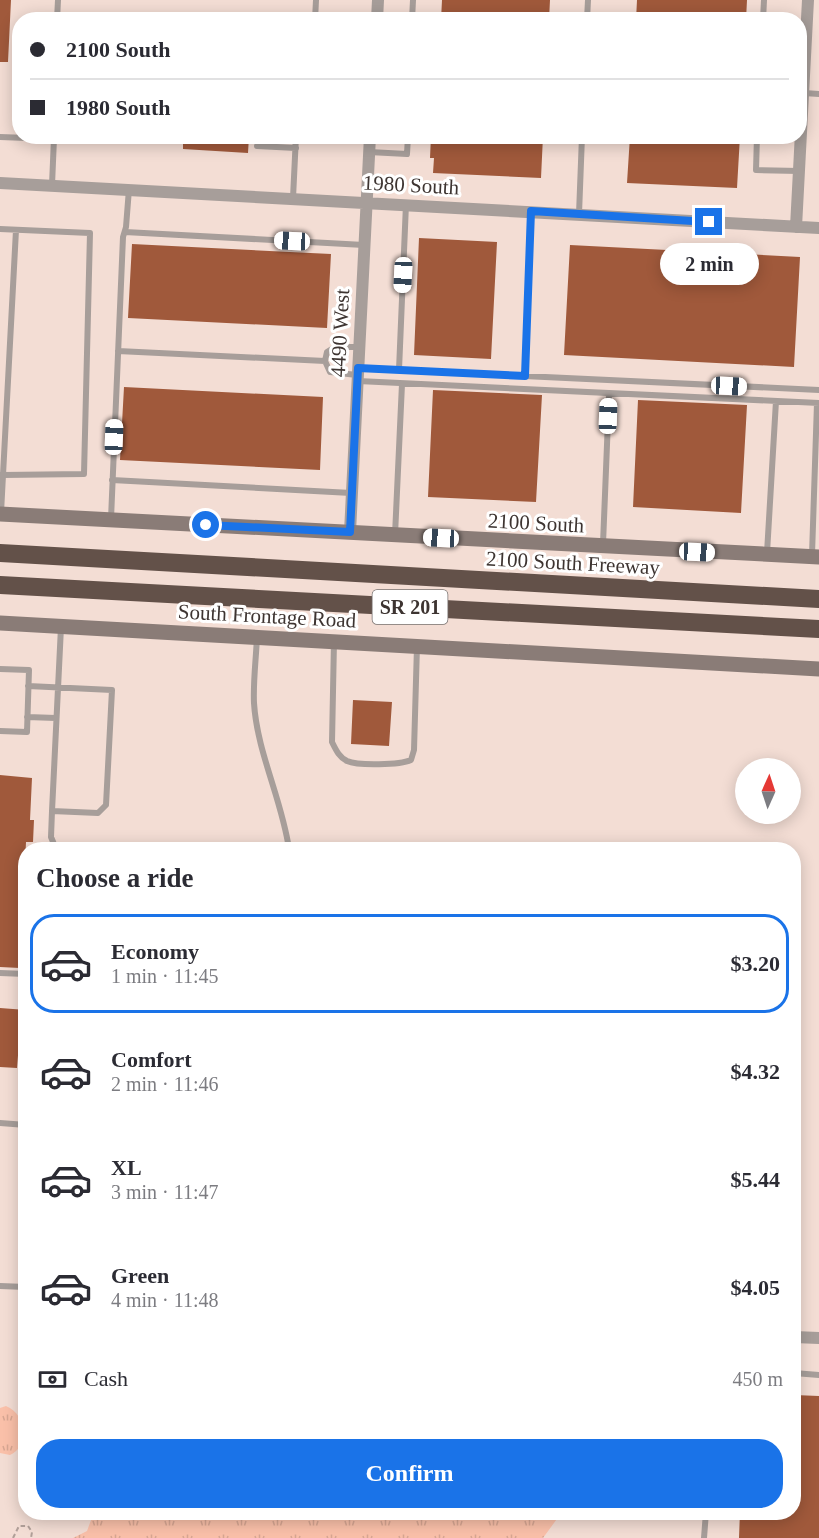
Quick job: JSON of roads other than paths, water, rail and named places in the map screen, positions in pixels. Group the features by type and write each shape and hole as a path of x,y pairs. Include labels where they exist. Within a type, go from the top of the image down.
{"highway":[{"name":"2100 South Freeway","path":"0,553 819,599"},
{"name":"SR 201","path":"0,585 819,629"}],"street":[{"path":"807,19 808,0"},
{"name":"4490 West","path":"350,532 370,144"},
{"path":"796,227 800,144"},
{"name":"1980 South","path":"0,183 819,228"},
{"name":"2100 South","path":"0,514 603,548 816,557"},
{"name":"South Frontage Road","path":"0,623 819,669"},
{"path":"801,1337 819,1338"}],"lane":[{"path":"52,185 54,144"},
{"path":"294,198 296,144"},
{"path":"369,152 407,154 408,144"},
{"path":"579,214 582,144"},
{"path":"758,144 756,170 799,171"},
{"path":"257,146 296,148"},
{"path":"111,520 118,351 129,189"},
{"path":"399,370 406,204"},
{"path":"525,376 531,211"},
{"path":"0,229 90,233 84,474 1,475"},
{"path":"0,514 16,230"},
{"path":"125,231 364,245"},
{"path":"359,347 331,348 327,352 325,361 330,372 402,384 818,403 816,557"},
{"path":"118,351 325,361"},
{"path":"358,375 399,370 819,390"},
{"path":"395,535 402,384"},
{"path":"603,548 609,394"},
{"path":"767,556 776,401"},
{"path":"112,480 352,493"},
{"path":"53,842 51,837 61,626"},
{"path":"257,637 255,711 285,822 288,842"},
{"path":"334,641 332,742 338,754 349,762 402,764 411,760 414,750 417,646"},
{"path":"0,669 28,670 27,732 0,731"},
{"path":"28,686 112,690 106,805 98,813 52,811"},
{"path":"27,717 56,718"},
{"path":"0,973 18,974"},
{"path":"0,1124 18,1125"},
{"path":"0,1286 18,1287"},
{"path":"801,1374 819,1375"},
{"path":"704,1538 705,1520"}]}
